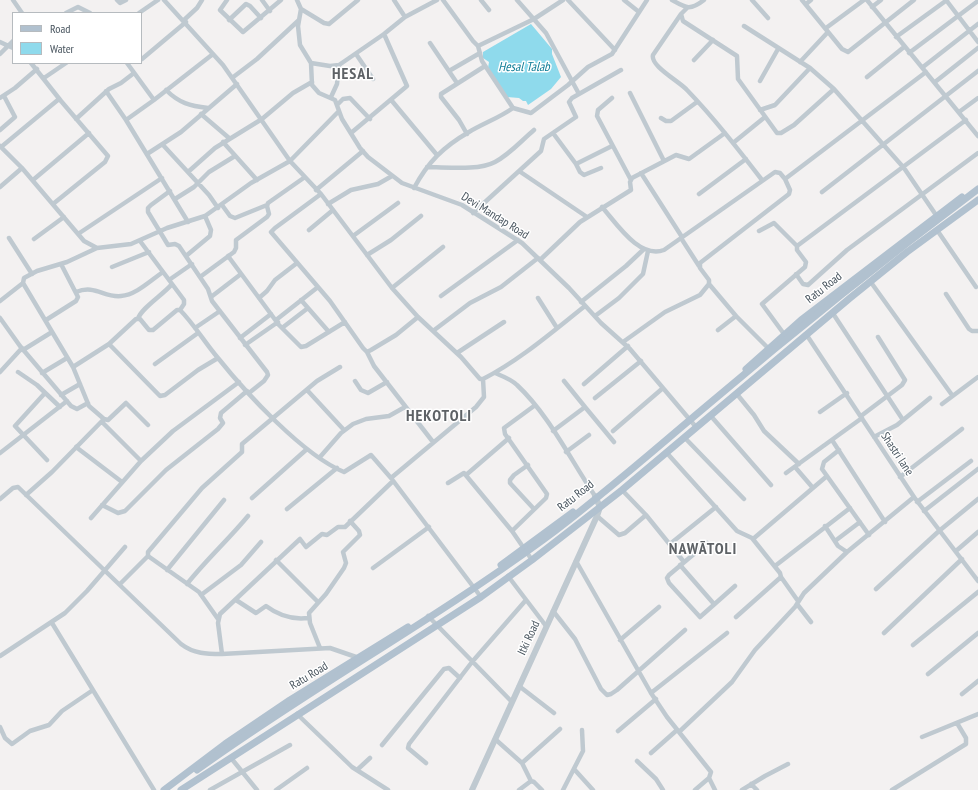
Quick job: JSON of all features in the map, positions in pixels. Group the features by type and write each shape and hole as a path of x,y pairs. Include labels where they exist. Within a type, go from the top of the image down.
{"main road":[{"name":"Ratu Road","path":"164,790 180,777 290,700 427,615 524,549 595,496 688,418 784,334 936,215 978,186"},
{"path":"183,789 198,772 290,705 450,606 604,494 850,286 978,189"},
{"path":"180,777 198,772 293,709 452,610 547,543 607,497 853,290 978,195"},
{"name":"Ratu Road","path":"183,789 297,714 436,626 532,560 622,490 870,281 978,200"}],"street":[{"path":"13,0 21,12"},
{"path":"117,0 120,3 126,0"},
{"path":"140,12 158,0"},
{"path":"164,0 185,21 213,54 262,119 290,161 333,210 392,288 418,317 457,353 478,377 483,379"},
{"path":"142,59 185,21 202,0"},
{"path":"227,0 220,10 243,32 282,0"},
{"path":"262,0 270,11"},
{"path":"188,172 223,142 262,119 293,93 312,82 311,64 300,45 298,26 301,9 297,0"},
{"path":"301,9 324,23 329,24 358,0"},
{"path":"394,0 406,17"},
{"path":"311,64 330,66 339,65 406,17 430,2 437,0"},
{"path":"443,0 473,42 478,46 485,66 513,108 531,113 588,67 609,56 615,50 647,0"},
{"path":"482,0 489,10"},
{"path":"517,0 552,41 579,94"},
{"path":"478,46 534,19 562,0"},
{"path":"568,0 615,50"},
{"path":"624,0 639,12"},
{"path":"672,0 686,8 693,8 704,0"},
{"path":"752,0 768,18"},
{"path":"811,0 804,2 842,49 848,52 884,22 914,0"},
{"path":"800,62 827,30 864,0"},
{"path":"867,0 896,38 935,82 978,136"},
{"path":"872,7 881,0"},
{"path":"896,38 946,0 968,31 978,42"},
{"path":"909,53 958,17 978,0"},
{"path":"230,20 246,4 250,6 261,18"},
{"path":"68,12 78,7 88,12"},
{"path":"686,8 652,58 655,66 674,78 697,102 726,133 762,180"},
{"path":"681,14 683,21 737,56 738,79 775,130 781,133 794,125 834,89"},
{"path":"232,78 262,55 300,20"},
{"path":"922,67 978,24"},
{"path":"744,26 810,68 834,89 904,168 936,215"},
{"path":"351,133 370,119 407,86 384,34"},
{"path":"694,60 713,40"},
{"path":"0,42 11,47"},
{"path":"430,43 457,82"},
{"path":"0,54 11,47"},
{"path":"867,77 904,47"},
{"path":"935,82 978,48"},
{"path":"760,81 778,49"},
{"path":"449,71 480,53"},
{"path":"126,120 213,54"},
{"path":"356,54 373,79"},
{"path":"32,64 59,99 107,153 107,159 53,204"},
{"path":"44,78 65,64"},
{"path":"128,64 154,100"},
{"path":"331,97 337,84 339,65"},
{"path":"467,134 459,120 440,97 442,92 485,66"},
{"path":"760,110 775,105 810,68"},
{"path":"0,130 15,117 2,97 37,69"},
{"path":"473,213 541,151 544,139 574,119 576,116 570,102 572,98 621,70"},
{"path":"822,192 883,143 978,71"},
{"path":"785,179 926,72"},
{"path":"76,119 106,91 134,73"},
{"name":"Devi Mandap Road","path":"312,82 318,92 331,97 337,105 351,133 363,151 392,176 414,188 456,203 518,240 539,259 595,316 628,346 696,427"},
{"path":"147,154 163,144 236,84"},
{"path":"166,90 187,106 208,108"},
{"path":"106,91 126,120 188,222"},
{"path":"630,93 664,161"},
{"path":"337,105 343,99 350,98 370,119"},
{"path":"433,331 470,303 502,286 539,259 587,216 631,190 631,180 596,113 612,98"},
{"path":"959,112 978,98"},
{"path":"59,99 1,149 33,180 84,241 97,248"},
{"path":"392,100 437,155"},
{"path":"661,118 666,121 671,121 697,102"},
{"path":"414,188 427,167 437,155 467,134 496,120 513,108"},
{"path":"0,301 23,283 24,278 32,274 61,264 97,248 123,245 140,240 159,231 205,216 257,180 290,161 339,111"},
{"path":"201,114 229,138"},
{"path":"734,143 765,117"},
{"path":"797,246 840,212 904,168 966,120"},
{"path":"427,167 470,167 493,163 534,130"},
{"path":"33,180 89,133"},
{"path":"631,180 641,173 678,154 689,159 726,133"},
{"path":"553,134 576,164 580,172 584,175 601,168"},
{"path":"223,142 257,180"},
{"path":"163,144 220,207 230,216 235,218 267,205 304,177"},
{"path":"576,164 612,146"},
{"path":"316,190 363,151"},
{"path":"796,274 804,284 808,285 841,255 978,153"},
{"path":"175,200 198,184 210,172 235,156"},
{"path":"699,194 746,159"},
{"path":"0,187 22,168"},
{"path":"519,171 587,216"},
{"path":"602,208 631,240 646,250 658,252 664,250 682,238 776,171 785,179 790,190 789,194 705,259 699,266"},
{"path":"641,173 709,280 709,284 736,316 768,348"},
{"path":"328,204 351,190 378,184 392,176"},
{"path":"78,234 162,178"},
{"path":"102,505 118,513 125,511 166,470 218,430 223,423 220,418 221,413 264,381 268,375 210,297 208,289 192,264 177,244 168,245 148,212 148,208 170,191"},
{"path":"320,194 272,230 273,234 318,287 345,322 363,348 368,352 374,366 433,442"},
{"path":"353,236 398,203"},
{"path":"200,277 236,250 237,239 268,216 267,205"},
{"path":"309,230 333,210"},
{"path":"186,256 210,236 211,230 205,216"},
{"path":"367,255 391,240 421,216"},
{"path":"34,239 64,217"},
{"path":"759,231 774,223 797,246 797,250 806,262 804,267 762,304 784,334"},
{"path":"937,230 976,287"},
{"path":"9,238 32,274"},
{"path":"138,319 149,330 153,330 177,310 180,310 184,304 184,300 140,240"},
{"path":"441,296 518,240"},
{"path":"392,288 443,247"},
{"path":"483,379 495,373 557,328 646,250"},
{"path":"595,316 618,298 645,271 646,250"},
{"path":"112,267 149,252"},
{"path":"228,256 276,321 303,348 345,322"},
{"path":"259,298 267,291 273,282 297,263"},
{"path":"46,320 76,301 78,297 61,264"},
{"path":"73,367 109,344 138,319 141,312 163,295 171,282 192,264"},
{"path":"76,292 88,288 119,297 126,295 163,272"},
{"path":"210,297 241,274"},
{"path":"870,281 952,396"},
{"path":"23,283 73,367 88,403 141,461"},
{"path":"623,342 665,312 700,295 709,284"},
{"path":"246,345 318,287"},
{"path":"946,294 969,329 972,331 978,331"},
{"path":"538,298 557,328"},
{"path":"301,300 329,332"},
{"path":"282,328 308,308"},
{"path":"180,310 218,358 248,392 307,449 344,472 348,471 371,455 481,596"},
{"path":"195,328 220,311"},
{"path":"832,312 903,420"},
{"path":"240,338 271,314"},
{"path":"718,330 736,316"},
{"path":"368,352 396,335 418,317"},
{"path":"0,318 42,373 67,401 77,409 88,403"},
{"path":"457,353 504,322"},
{"path":"0,330 5,326"},
{"path":"0,372 23,349 52,332"},
{"path":"154,364 198,333"},
{"name":"Shastri lane","path":"806,334 900,477 939,531 976,574 978,581"},
{"path":"786,473 832,440 887,397 905,380 878,337"},
{"path":"109,344 160,396 165,395 198,370 218,358"},
{"path":"584,384 628,346"},
{"path":"42,373 68,358"},
{"path":"595,398 641,361"},
{"path":"120,584 148,556 148,552 202,488 242,452 242,444 307,390 340,366"},
{"path":"18,372 60,407"},
{"path":"495,373 517,385 534,406 553,431 595,496 600,507"},
{"path":"942,404 978,377"},
{"path":"218,619 220,614 300,539 306,547 322,534 330,534 338,527 344,527 433,442 480,403 485,393 483,379"},
{"path":"564,380 614,442"},
{"path":"355,381 362,390 368,393 387,382"},
{"path":"91,518 141,461 173,431 239,382"},
{"path":"61,395 80,384"},
{"path":"613,431 663,388"},
{"path":"307,390 344,430"},
{"path":"45,393 15,424 23,435 47,460"},
{"path":"736,393 754,415 764,431 797,465 813,488"},
{"path":"820,412 846,393"},
{"path":"874,437 890,430 930,398"},
{"path":"0,453 67,401"},
{"path":"26,495 103,421 108,420 126,403 148,425"},
{"path":"512,531 546,498 547,494 504,430 506,425 534,406"},
{"path":"320,457 344,430 358,422 389,416 405,407"},
{"path":"553,431 585,407"},
{"path":"710,415 771,485"},
{"path":"900,477 962,429"},
{"path":"566,452 589,435"},
{"path":"684,437 744,499"},
{"path":"466,475 509,438"},
{"path":"832,440 885,522"},
{"path":"76,447 122,482"},
{"path":"252,498 307,449"},
{"path":"839,450 823,464 822,469 869,535"},
{"path":"666,452 740,534 750,536 753,539 780,573 780,577 811,622"},
{"path":"651,753 678,731 732,682 756,650 798,603 804,593 847,552 916,499 971,462"},
{"path":"528,465 514,475 510,480 510,483 534,509"},
{"path":"287,509 337,468"},
{"path":"924,511 978,469"},
{"path":"448,482 464,473 512,531 532,560"},
{"path":"753,539 827,476"},
{"path":"0,499 14,488 18,487 186,648 206,654 320,648 340,650 359,658"},
{"path":"622,490 646,515 670,544 682,563 714,604"},
{"path":"876,589 939,531 978,499"},
{"path":"167,570 224,500"},
{"name":"Itki Road","path":"472,790 600,507"},
{"path":"670,544 716,507"},
{"path":"775,566 850,508"},
{"path":"597,516 619,535 625,533 646,515"},
{"path":"187,584 205,562 248,516"},
{"path":"320,648 308,618 309,613 344,568 346,563 344,555 345,548 360,535 359,531 350,521"},
{"path":"835,541 860,522"},
{"path":"825,526 842,550 847,552"},
{"path":"373,568 428,527"},
{"path":"956,550 978,532"},
{"path":"201,595 241,565 261,542"},
{"path":"707,543 669,575 667,580 696,615 700,617 735,586"},
{"path":"0,656 52,623 67,611 124,547"},
{"path":"148,556 201,595 218,619 222,654"},
{"path":"884,633 962,559"},
{"path":"276,560 318,602"},
{"path":"576,562 651,693 710,772 710,778 715,790"},
{"path":"508,576 546,626"},
{"path":"736,617 780,577"},
{"path":"913,645 978,592"},
{"path":"236,600 256,613 266,606 278,615 302,619 308,618"},
{"path":"426,763 407,746 472,662 526,600"},
{"path":"620,640 659,607"},
{"path":"553,611 575,639 602,689 607,695 611,694 685,630"},
{"path":"427,615 436,626 512,702"},
{"path":"52,623 154,790"},
{"path":"651,693 727,633"},
{"path":"928,674 978,633"},
{"path":"382,745 444,669 449,668 460,678"},
{"path":"962,694 978,681"},
{"path":"519,686 554,713"},
{"path":"0,727 8,742 12,744 30,731 49,725 62,711 93,690"},
{"path":"618,731 656,700"},
{"path":"297,714 357,770 388,790"},
{"path":"922,737 957,724 978,714"},
{"path":"892,790 966,744 966,738 957,724"},
{"path":"522,763 560,729"},
{"path":"563,790 583,751 582,730"},
{"path":"495,739 522,763 532,782 534,782 542,790"},
{"path":"210,790 290,745"},
{"path":"231,758 257,790"},
{"path":"357,770 370,758"},
{"path":"636,761 656,779 663,790"},
{"path":"742,790 788,764"},
{"path":"276,790 307,768"},
{"path":"574,769 593,790"},
{"path":"696,790 710,778"},
{"path":"519,790 532,782"},
{"path":"751,784 757,790"}],"water":[{"name":"Hesal Talab","path":"531,24 552,49 552,54 561,77 551,89 528,105 526,101 519,98 507,97 488,68 489,62 483,58 483,52"}],"district":[{"name":"HESAL","path":"353,74"},
{"name":"HEKOTOLI","path":"439,416"},
{"name":"NAWĀTOLI","path":"703,549"}]}
